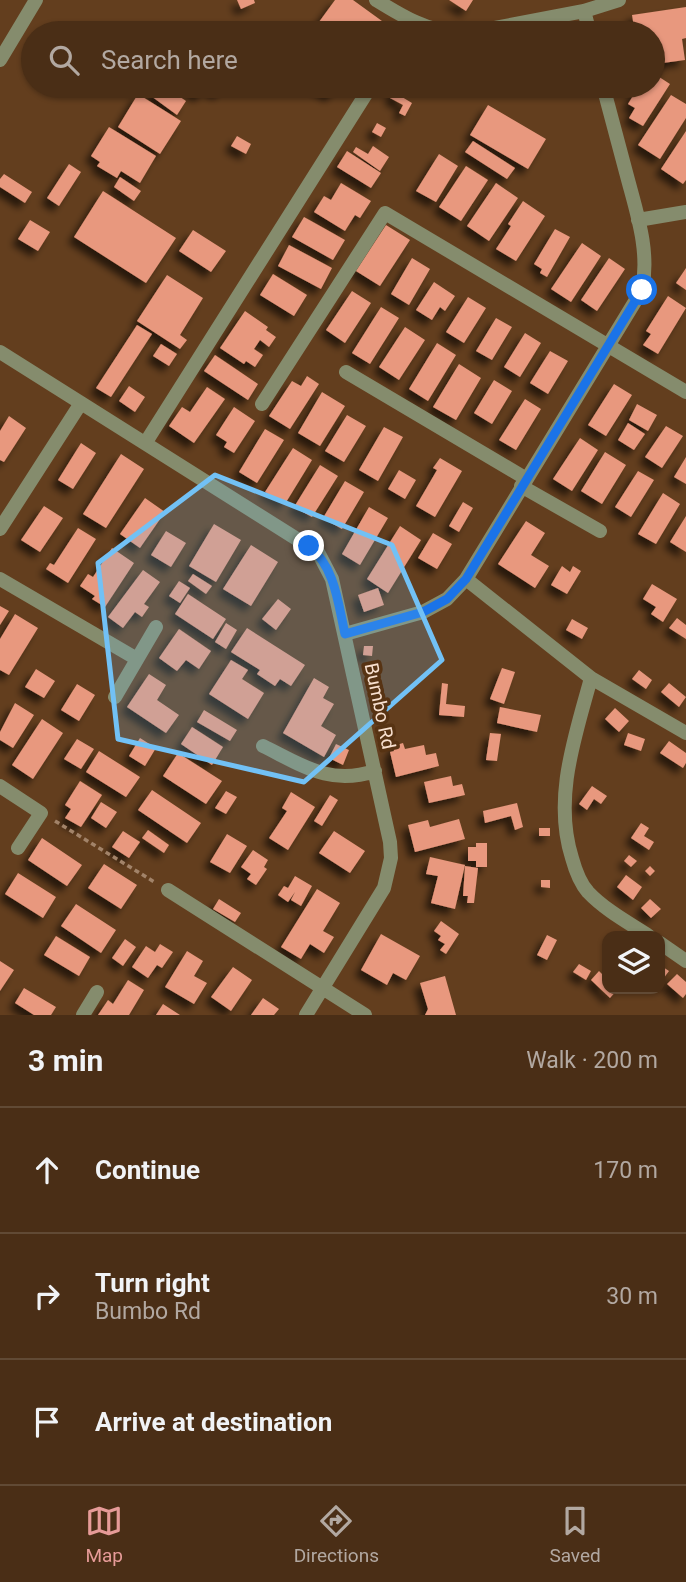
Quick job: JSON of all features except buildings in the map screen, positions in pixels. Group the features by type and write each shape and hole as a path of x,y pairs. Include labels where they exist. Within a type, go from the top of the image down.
{"street":[{"path":"23,21 36,0"},
{"path":"376,0 400,21"},
{"path":"531,21 584,11 619,0"},
{"path":"584,11 587,21"},
{"path":"0,60 21,25"},
{"path":"146,442 363,98"},
{"path":"345,634 423,612 447,599 466,579 642,290 646,272 645,254 606,98"},
{"path":"638,220 686,212"},
{"path":"262,404 385,213 686,392"},
{"name":"Bumbo Rd","path":"0,352 319,554 332,579 390,842 384,888 306,1015"},
{"path":"346,372 600,531"},
{"path":"0,529 81,403"},
{"path":"0,579 137,659"},
{"path":"466,579 591,678 686,733"},
{"path":"115,697 156,626"},
{"path":"591,678 566,777 564,815 567,842 575,868 587,891 642,931"},
{"path":"263,746 324,775 343,778 375,771"},
{"path":"0,786 41,813 18,848"},
{"path":"168,890 365,1015"},
{"path":"665,946 686,961"},
{"path":"83,1015 97,992"}],"path":[{"path":"41,813 168,890"}],"highlighted area":[{"path":"215,475 392,545 442,660 304,782 118,739 98,563"}],"route":[{"path":"309,546 319,554 332,579 345,634 423,612 447,599 466,579 642,290"}]}
